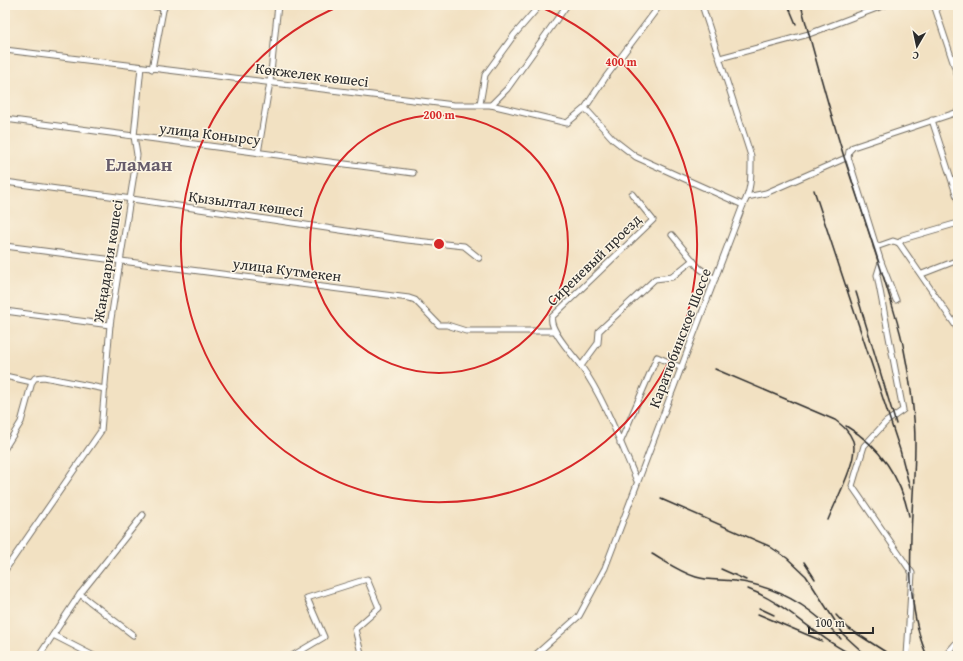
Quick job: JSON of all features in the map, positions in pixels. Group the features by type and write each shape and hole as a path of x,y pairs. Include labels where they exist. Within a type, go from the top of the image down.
{"street":[{"path":"141,5 164,7 152,69"},
{"path":"258,152 270,82 278,5"},
{"path":"480,104 485,75 514,35 540,5"},
{"path":"491,106 507,89 567,5"},
{"path":"660,5 605,78 585,108 614,140 636,157 743,205"},
{"name":"Каратюбинское Шоссе","path":"534,656 579,616 604,568 747,197 751,178 751,156 702,5"},
{"path":"720,58 809,34 886,5"},
{"path":"934,5 958,77"},
{"name":"Көкжелек көшесі","path":"5,50 454,105 480,104 567,123 585,108"},
{"name":"Жаңадария көшесі","path":"5,570 100,435 110,325 137,156 134,136 141,67"},
{"path":"896,300 876,247 848,157 849,151 853,147 958,112"},
{"name":"улица Конырсу","path":"5,119 413,173"},
{"path":"932,120 958,200"},
{"path":"747,197 766,193 848,157"},
{"name":"Қызылтал көшесі","path":"5,182 130,198 407,240 464,246 479,258"},
{"name":"Сиреневый проезд","path":"632,194 653,220 552,317 551,323 555,331 591,380 637,481"},
{"path":"899,243 903,239 958,223"},
{"path":"672,235 699,268 715,279"},
{"path":"876,247 893,241 899,243 922,274 958,329"},
{"name":"улица Кутмекен","path":"5,246 409,298 415,300 439,325 447,325 466,331 555,331"},
{"path":"581,366 598,343 599,331 610,320 655,279 672,278 693,260"},
{"path":"922,274 958,260"},
{"path":"881,262 876,275 903,410 886,422 864,446 852,486 912,573 907,656"},
{"path":"5,311 110,325"},
{"path":"620,443 657,357 682,368"},
{"path":"5,376 32,382"},
{"path":"5,448 8,437 21,422 32,382 35,378 44,377 105,390"},
{"path":"39,656 80,594 143,515"},
{"path":"292,656 324,637 307,598 367,579 379,608 355,629 361,653 357,656"},
{"path":"80,594 133,635"},
{"path":"54,635 94,656"},
{"path":"945,656 958,641"}],"railway":[{"path":"788,5 796,24"},
{"path":"801,5 839,141 885,281 903,343 912,396 915,431 910,551 913,605 918,631 927,656"},
{"path":"814,190 900,450 910,488"},
{"path":"856,292 896,424"},
{"path":"715,369 835,420 848,432 853,441 853,458 850,469 828,520"},
{"path":"846,426 869,443 887,464 901,489 909,516"},
{"path":"661,499 769,546 787,558 806,576 844,635 867,656"},
{"path":"652,554 679,570 696,577 705,579 730,580 780,593 806,608 841,639"},
{"path":"804,562 815,579"},
{"path":"721,569 746,580"},
{"path":"748,589 776,603 827,640 855,656"},
{"path":"759,608 774,615"},
{"path":"758,614 822,641"},
{"path":"836,615 848,628 892,656"}],"district":[{"name":"Еламан","path":"139,164"}]}
